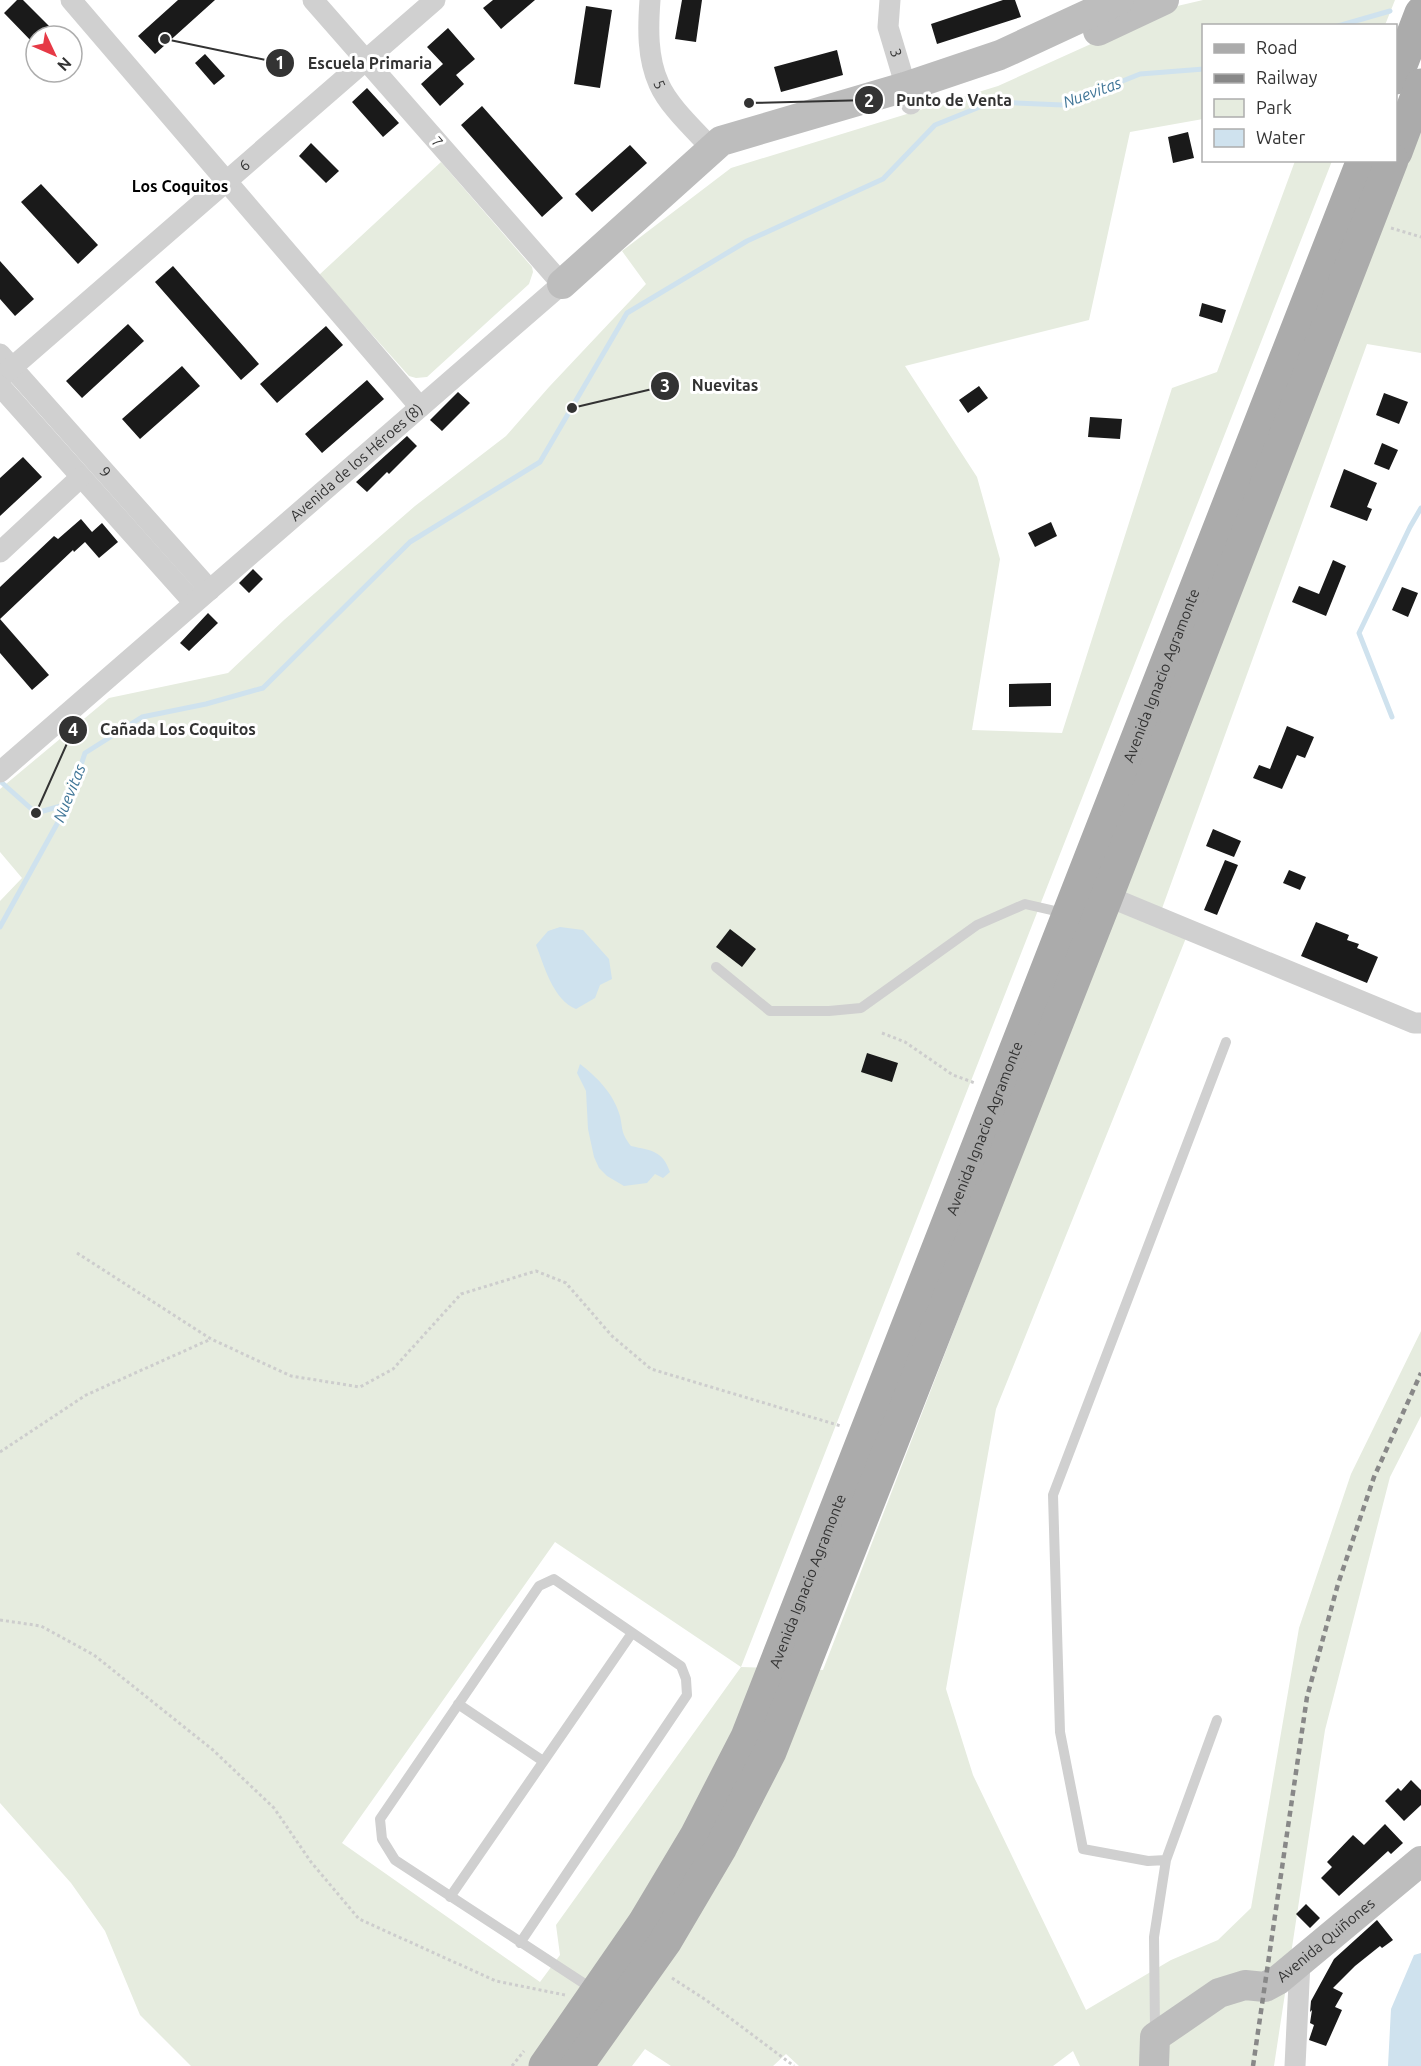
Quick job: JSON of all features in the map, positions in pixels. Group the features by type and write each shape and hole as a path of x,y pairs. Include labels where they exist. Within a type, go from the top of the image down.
{"main road":[{"path":"1397,73 1421,13"},
{"path":"1397,147 1421,85"},
{"name":"Avenida Ignacio Agramonte","path":"545,2066 608,1999 650,1964 721,1847 770,1752 1088,913 1362,162"},
{"name":"Avenida Ignacio Agramonte","path":"577,2066 644,1923 696,1836 747,1737 1000,1091 1088,913 1391,162"}],"street":[{"path":"71,0 420,407"},
{"name":"7","path":"314,0 562,284"},
{"name":"6","path":"4,367 227,182 435,0"},
{"name":"5","path":"650,0 648,25 652,65 659,85 669,100 713,150"},
{"name":"3","path":"890,0 888,27 908,95"},
{"path":"908,95 1119,0"},
{"path":"908,95 1012,72 1164,0"},
{"name":"Avenida de los Héroes (8)","path":"0,772 562,284 721,141 908,95"},
{"name":"9","path":"4,367 202,597"},
{"name":"9","path":"0,386 81,477 202,597"},
{"path":"0,552 81,477"},
{"path":"1088,913 1414,1023 1421,1023"},
{"name":"Avenida Quiñones","path":"1154,2052 1218,1993 1245,1985 1265,1987 1278,1980 1421,1861"},
{"path":"1295,2066 1300,1962"}],"lane":[{"path":"716,967 770,1011 829,1011 861,1008 977,925 1025,904 1088,913"},
{"path":"1166,1860 1148,1861 1083,1850 1060,1732 1053,1495 1226,1042"},
{"path":"520,1942 687,1695 686,1679 681,1666 554,1579 539,1586 380,1819 382,1839 394,1860 450,1897 608,1999"},
{"path":"450,1897 632,1633"},
{"path":"458,1704 543,1761"},
{"path":"1154,2052 1154,1937 1166,1860 1217,1720"}],"path":[{"path":"1368,222 1421,237"},
{"path":"882,1033 905,1042 953,1075 1000,1091"},
{"path":"76,1253 211,1339 291,1376 360,1387 393,1369 461,1294 536,1271 566,1283 612,1336 651,1369 866,1433"},
{"path":"0,1452 86,1395 211,1339"},
{"path":"0,1620 41,1626 94,1655 213,1750 274,1808 311,1862 359,1919 496,1981 565,1995 608,1999"},
{"path":"650,1964 706,2000 794,2066"}],"green space":[{"path":"1203,0 1395,0 1385,24 1202,24 1202,119 1130,132 1089,320 905,366 977,477 1000,559 972,730 1062,733 1172,388 1217,372 1295,162 1332,162 741,1667 823,1670 1421,118 1421,353 1367,344 1156,925 1186,938 996,1409 946,1689 973,1775 1086,2010 1171,1960 1218,1940 1251,1908 1299,1628 1351,1474 1421,1331 1421,1416 1390,1477 1325,1730 1274,2066 1080,2066 1073,2051 1053,2066 799,2066 786,2054 773,2066 671,2066 645,2049 632,2066 191,2066 140,2015 105,1931 71,1883 0,1803 0,901 22,878 0,852 0,789 109,698 228,673 284,620 415,506 506,436 646,284 622,251 731,168 998,86 1173,7","holes":["555,1542 741,1667 556,1925 560,1955 540,1982 342,1843"]},
{"path":"441,162 532,267 533,272 529,284 427,377 416,378 409,376 319,275"}],"water":[{"path":"560,927 583,930 609,959 612,979 600,985 595,998 576,1009 561,998 555,990 536,945 548,931"},
{"path":"580,1064 599,1080 609,1093 620,1116 624,1134 631,1146 660,1155 663,1159 670,1172 663,1178 655,1174 647,1183 624,1186 607,1176 599,1168 594,1157 588,1129 586,1091 577,1073"},
{"path":"1421,1953 1421,2066 1388,2066 1391,2009 1414,1955"}],"building":[{"path":"17,0 23,0 47,24 24,24 24,34 4,13"},
{"path":"178,0 215,0 155,54 138,36"},
{"path":"493,0 535,0 501,29 483,8"},
{"path":"682,0 702,0 696,42 675,39"},
{"path":"1003,0 1015,0 1021,17 937,44 931,24"},
{"path":"586,6 612,10 600,88 574,84"},
{"path":"448,28 475,59 456,75 464,84 440,106 421,84 443,64 427,47"},
{"path":"837,50 843,75 781,92 774,67"},
{"path":"205,54 225,76 214,85 195,63"},
{"path":"367,88 399,123 383,137 352,102"},
{"path":"482,106 563,198 542,217 461,125"},
{"path":"1188,132 1194,158 1173,163 1168,137"},
{"path":"311,143 339,171 326,183 299,156"},
{"path":"630,145 647,163 592,212 575,194"},
{"path":"41,184 98,245 78,264 21,202"},
{"path":"0,261 34,299 15,316 0,299"},
{"path":"173,266 259,364 241,380 155,282"},
{"path":"1202,303 1226,310 1222,323 1199,316"},
{"path":"128,324 144,341 82,398 66,381"},
{"path":"326,326 343,345 277,403 260,384"},
{"path":"182,366 200,386 140,439 122,419"},
{"path":"367,380 384,399 322,453 305,434"},
{"path":"979,386 988,398 968,413 959,400"},
{"path":"458,392 470,403 442,431 430,420"},
{"path":"1384,393 1408,402 1399,424 1376,415"},
{"path":"1090,417 1122,419 1120,439 1088,437"},
{"path":"407,436 417,446 367,492 356,482"},
{"path":"1382,443 1398,450 1389,470 1374,464"},
{"path":"23,457 42,477 0,516 0,478"},
{"path":"1344,469 1377,483 1367,507 1372,509 1367,521 1330,507"},
{"path":"81,519 92,532 102,523 118,542 99,558 85,542 74,552 73,550 0,619 0,587 54,536 58,539"},
{"path":"1051,522 1057,536 1035,547 1028,533"},
{"path":"1333,560 1346,566 1326,616 1292,602 1299,586 1319,594"},
{"path":"253,569 263,579 249,593 239,583"},
{"path":"1402,587 1418,593 1408,617 1392,610"},
{"path":"208,613 218,623 189,651 180,643"},
{"path":"0,619 49,675 32,690 0,653"},
{"path":"1051,683 1051,706 1009,707 1009,684"},
{"path":"1287,726 1314,737 1305,758 1297,755 1282,789 1253,778 1259,765 1270,769"},
{"path":"1213,829 1241,841 1234,857 1206,846"},
{"path":"1225,860 1238,865 1217,915 1204,910"},
{"path":"1289,870 1306,877 1300,890 1283,883"},
{"path":"1316,922 1349,935 1347,940 1359,944 1357,948 1378,957 1367,983 1301,956"},
{"path":"730,929 756,949 742,967 716,947"},
{"path":"867,1053 898,1063 892,1082 861,1072"},
{"path":"1411,1780 1421,1790 1421,1805 1404,1821 1385,1801 1398,1788 1401,1791"},
{"path":"1385,1824 1403,1843 1391,1854 1388,1851 1339,1896 1321,1878 1332,1867 1327,1862 1353,1835 1364,1845"},
{"path":"1306,1904 1320,1918 1310,1928 1296,1914"},
{"path":"1377,1920 1393,1940 1382,1948 1380,1946 1355,1966 1333,1988 1343,1993 1335,2007 1342,2010 1326,2046 1309,2040 1314,2025 1310,2023 1311,2001 1334,1959"}],"waterway":[{"name":"Nuevitas","path":"1345,24 1390,11"},
{"name":"Nuevitas","path":"0,927 68,804 85,753 142,717 206,704 263,688 410,542 540,462 627,313 747,241 883,179 935,125 992,102 1063,105 1140,74 1202,69"},
{"path":"1392,717 1359,633 1421,508"},
{"path":"0,781 36,813 68,804"}],"railway":[{"path":"1253,2066 1307,1697 1338,1584 1374,1477 1421,1373"}],"place":[{"name":"Escuela Primaria","path":"165,39"},
{"name":"Punto de Venta","path":"749,103"},
{"name":"Nuevitas","path":"572,408"},
{"name":"Cañada Los Coquitos","path":"36,813"}],"district":[{"name":"Los Coquitos","path":"180,186"}]}
